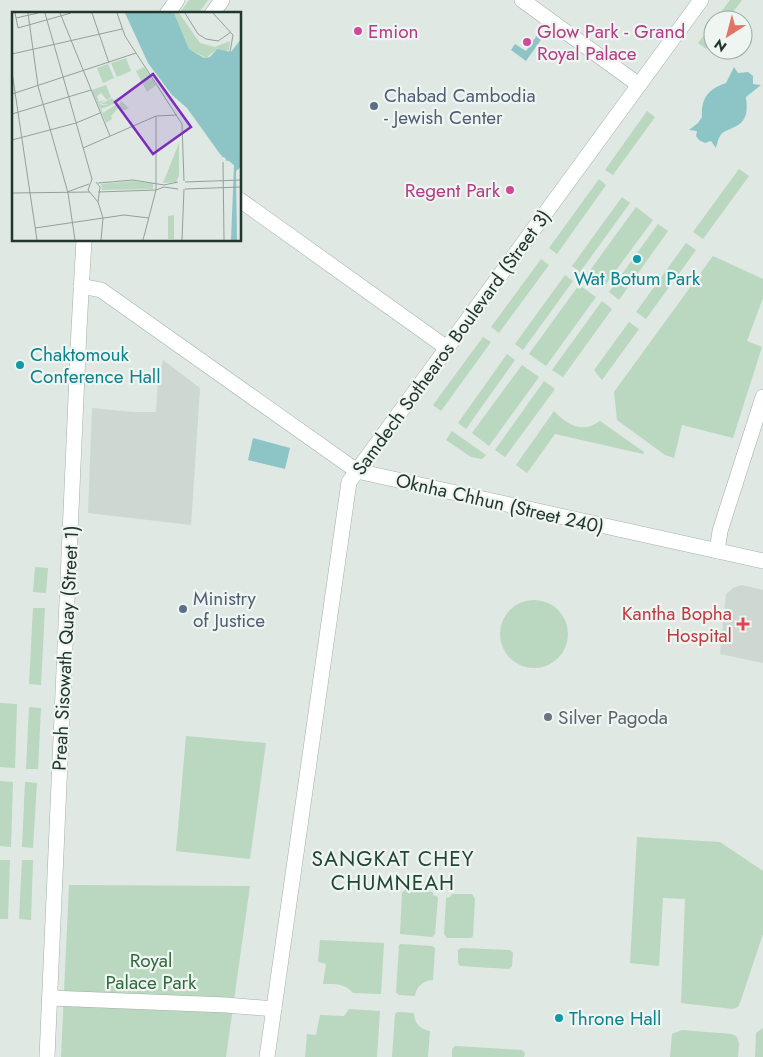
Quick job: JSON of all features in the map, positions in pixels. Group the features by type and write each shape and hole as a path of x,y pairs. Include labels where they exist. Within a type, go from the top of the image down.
{"street":[{"path":"168,12 177,0"},
{"path":"213,12 222,0"},
{"path":"522,0 639,85"},
{"name":"Samdech Sothearos Boulevard (Street 3)","path":"267,1057 349,482 701,0"},
{"path":"241,201 447,348"},
{"name":"Preah Sisowath Quay (Street 1)","path":"47,1057 84,241"},
{"name":"Oknha Chhun (Street 240)","path":"82,286 101,290 357,471 763,561"},
{"path":"717,551 720,531 763,396"},
{"path":"50,998 217,1004 274,1009"}],"shaded area":[{"path":"163,360 200,388 191,525 88,513 92,408 156,412 158,381"},
{"name":"Kantha Bopha Hospital","path":"742,585 763,590 763,663 720,654 726,594 733,588"}],"green space":[{"path":"189,0 208,0 199,12 180,12"},
{"path":"730,0 742,0 734,10 722,10"},
{"path":"703,36 703,47 698,43"},
{"path":"647,111 655,117 613,175 605,170"},
{"path":"739,169 749,176 703,239 693,232"},
{"path":"599,179 606,185 557,254 549,248"},
{"path":"622,197 630,203 580,272 572,266"},
{"path":"636,207 653,220 603,288 586,276"},
{"path":"658,224 668,231 619,300 609,292"},
{"path":"686,243 696,250 646,319 636,312"},
{"path":"713,256 763,279 763,298 747,341 762,347 733,438 682,425 674,458 665,455 617,420 614,392"},
{"path":"541,259 549,265 499,333 491,327"},
{"path":"565,275 573,281 523,350 515,344"},
{"path":"579,285 596,297 546,366 529,354"},
{"path":"602,301 612,309 563,377 552,370"},
{"path":"629,322 639,329 602,380 594,370"},
{"path":"483,337 491,342 441,411 433,405"},
{"path":"507,354 515,360 466,429 458,423"},
{"path":"522,365 539,377 489,446 472,433"},
{"path":"544,381 555,389 505,457 495,450"},
{"path":"554,411 564,420 576,426 587,427 600,421 644,452 643,454 555,434 527,473 516,465"},
{"path":"452,431 486,455 482,459 471,457 446,440"},
{"path":"35,567 48,568 46,593 33,592"},
{"path":"534,600 547,603 558,610 565,621 568,634 565,647 558,658 547,665 534,668 521,665 510,658 503,647 500,634 503,621 510,610 521,603"},
{"path":"33,608 45,608 41,685 29,684"},
{"path":"0,703 17,704 15,768 0,767"},
{"path":"29,707 41,708 38,769 26,769"},
{"path":"186,736 266,743 250,859 176,851"},
{"path":"0,781 13,782 11,847 0,846"},
{"path":"25,782 37,783 33,848 22,847"},
{"path":"637,837 720,842 763,871 763,934 738,1007 733,1009 681,1003 685,899 663,898 659,966 630,963"},
{"path":"0,860 10,860 8,919 0,919"},
{"path":"22,860 33,860 31,920 19,919"},
{"name":"Royal Palace Park","path":"69,885 250,886 226,1057 61,1057"},
{"path":"405,890 433,892 433,895 438,897 435,934 432,937 400,934 402,893"},
{"path":"452,894 472,894 475,899 473,936 471,938 447,938 444,934 446,898"},
{"path":"320,940 384,943 381,994 353,993 343,986 323,984 326,964 318,962"},
{"path":"399,945 432,946 435,948 433,980 426,981 421,985 415,996 399,995 396,992"},
{"path":"461,948 510,950 513,953 512,966 509,969 460,966 458,963 458,950"},
{"path":"349,1009 380,1011 377,1057 305,1057 307,1034 316,1035 320,1015 344,1016"},
{"path":"398,1012 414,1013 418,1025 430,1031 428,1057 392,1057 395,1014"},
{"path":"763,1028 763,1057 755,1057 756,1033"},
{"path":"682,1030 732,1034 737,1037 739,1043 738,1057 670,1057 672,1034"},
{"path":"455,1046 522,1050 525,1053 524,1057 452,1057 452,1049"}],"water":[{"path":"540,31 545,34 526,61 511,50 515,44 526,51"},
{"path":"734,67 738,73 748,72 753,76 753,84 761,85 746,97 747,108 743,120 736,127 722,133 716,148 711,141 705,143 699,140 696,136 697,131 689,130 702,117 704,99 710,91 726,83"},
{"path":"253,438 290,448 285,469 248,460"}],"place":[{"name":"Emion","path":"358,31"},
{"name":"Glow Park - Grand Royal Palace","path":"527,42"},
{"name":"Chabad Cambodia - Jewish Center","path":"374,106"},
{"name":"Regent Park","path":"510,190"},
{"name":"Wat Botum Park","path":"637,259"},
{"name":"Chaktomouk Conference Hall","path":"20,365"},
{"name":"Ministry of Justice","path":"183,609"},
{"name":"Kantha Bopha Hospital","path":"743,624"},
{"name":"Silver Pagoda","path":"548,717"},
{"name":"Throne Hall","path":"559,1018"}],"district":[{"name":"SANGKAT CHEY CHUMNEAH","path":"393,871"}]}
